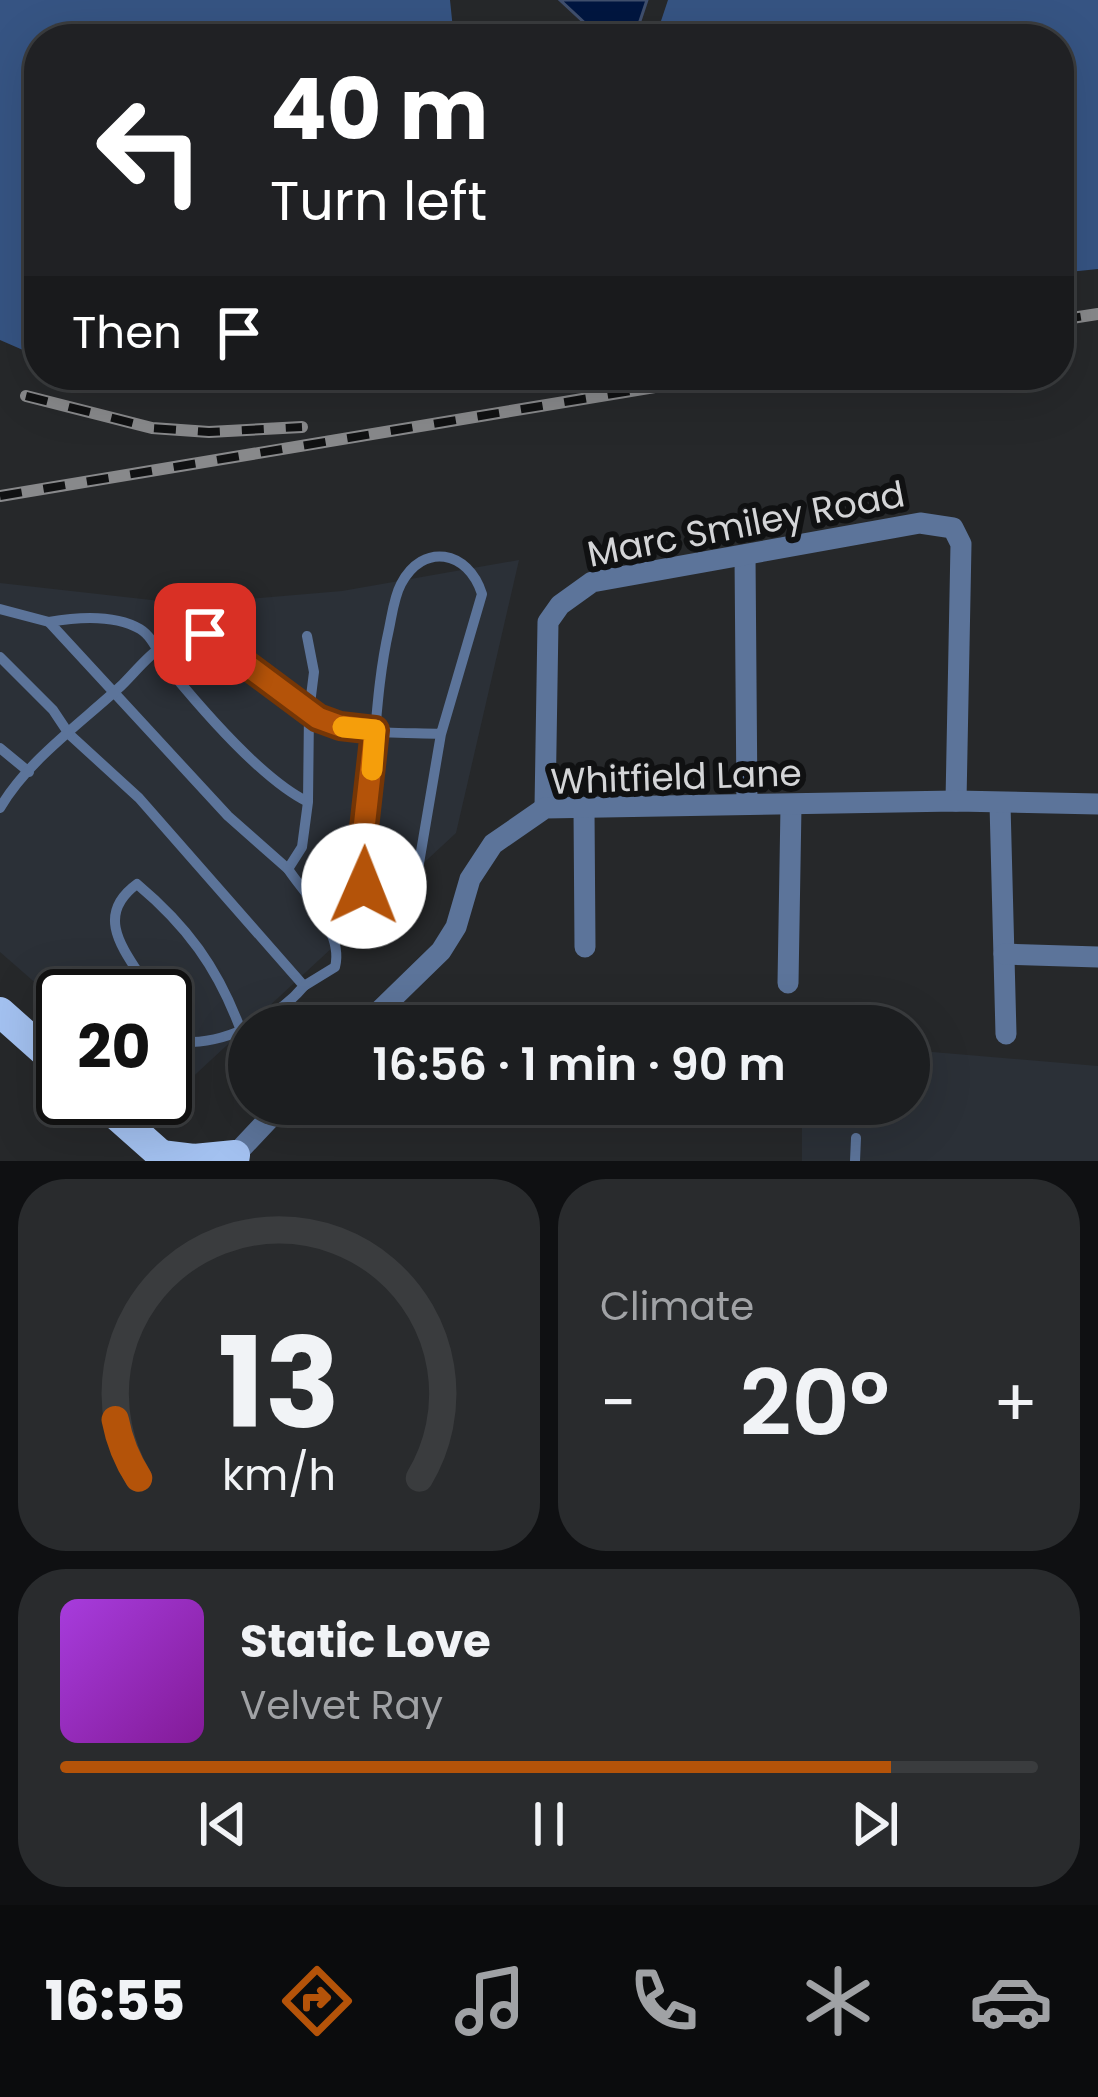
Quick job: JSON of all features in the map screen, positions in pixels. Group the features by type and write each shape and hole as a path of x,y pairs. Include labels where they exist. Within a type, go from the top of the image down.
{"main road":[{"path":"0,1012 36,1044"},
{"path":"128,1125 165,1158 234,1158"}],"street":[{"name":"Marc Smiley Road","path":"544,808 545,654 548,622 560,605 592,582 920,523 953,528 961,544 956,801"},
{"path":"746,555 747,804"},
{"name":"Whitfield Lane","path":"386,1005 441,951 456,927 470,879 493,844 544,808 956,801 1098,804"},
{"path":"1000,804 1006,1034"},
{"path":"788,983 791,806"},
{"path":"584,808 585,947"},
{"path":"1004,954 1098,957"},
{"path":"234,1158 265,1125"}],"lane":[{"path":"445,556 463,562 482,594 440,734 416,881 411,893 386,907 370,896 360,864 375,730 378,681 399,587 412,568 445,556"},
{"path":"0,610 49,622 77,617 137,627 149,636 172,674 269,776 308,802"},
{"path":"49,622 229,816 288,869 329,926 338,957 335,968 304,986 288,1005"},
{"path":"0,808 29,772 156,652 184,636 205,634 309,712 340,726 440,734"},
{"path":"288,869 302,848 308,802 314,672 308,636"},
{"path":"0,657 53,710 69,734 139,798 304,986"},
{"path":"0,748 29,772"},
{"path":"137,969 114,930 113,910 137,884 171,913 222,979 232,1005"},
{"path":"192,1042 207,1042 228,1033"},
{"path":"855,1161 856,1138"}],"shaded area":[{"path":"0,0 450,0 452,24 24,24 24,350 0,340"},
{"path":"560,0 647,0 639,24 586,24"},
{"path":"668,0 1098,0 1098,269 1074,271 1074,24 660,24"},
{"path":"519,560 456,833 270,1005 228,1005 228,1044 192,1078 192,969 36,969 36,983 0,952 0,583 187,604 342,591"},
{"path":"930,1052 1098,1066 1098,1161 802,1161 802,1125 930,1125"}],"railway":[{"path":"1074,318 1098,314"},
{"path":"0,496 637,390"},
{"path":"26,396 152,428 209,432 302,427"}],"slow traffic":[{"path":"343,727 375,730 372,770"}],"route":[{"path":"205,634 318,718 375,730 360,864 364,886"}]}
